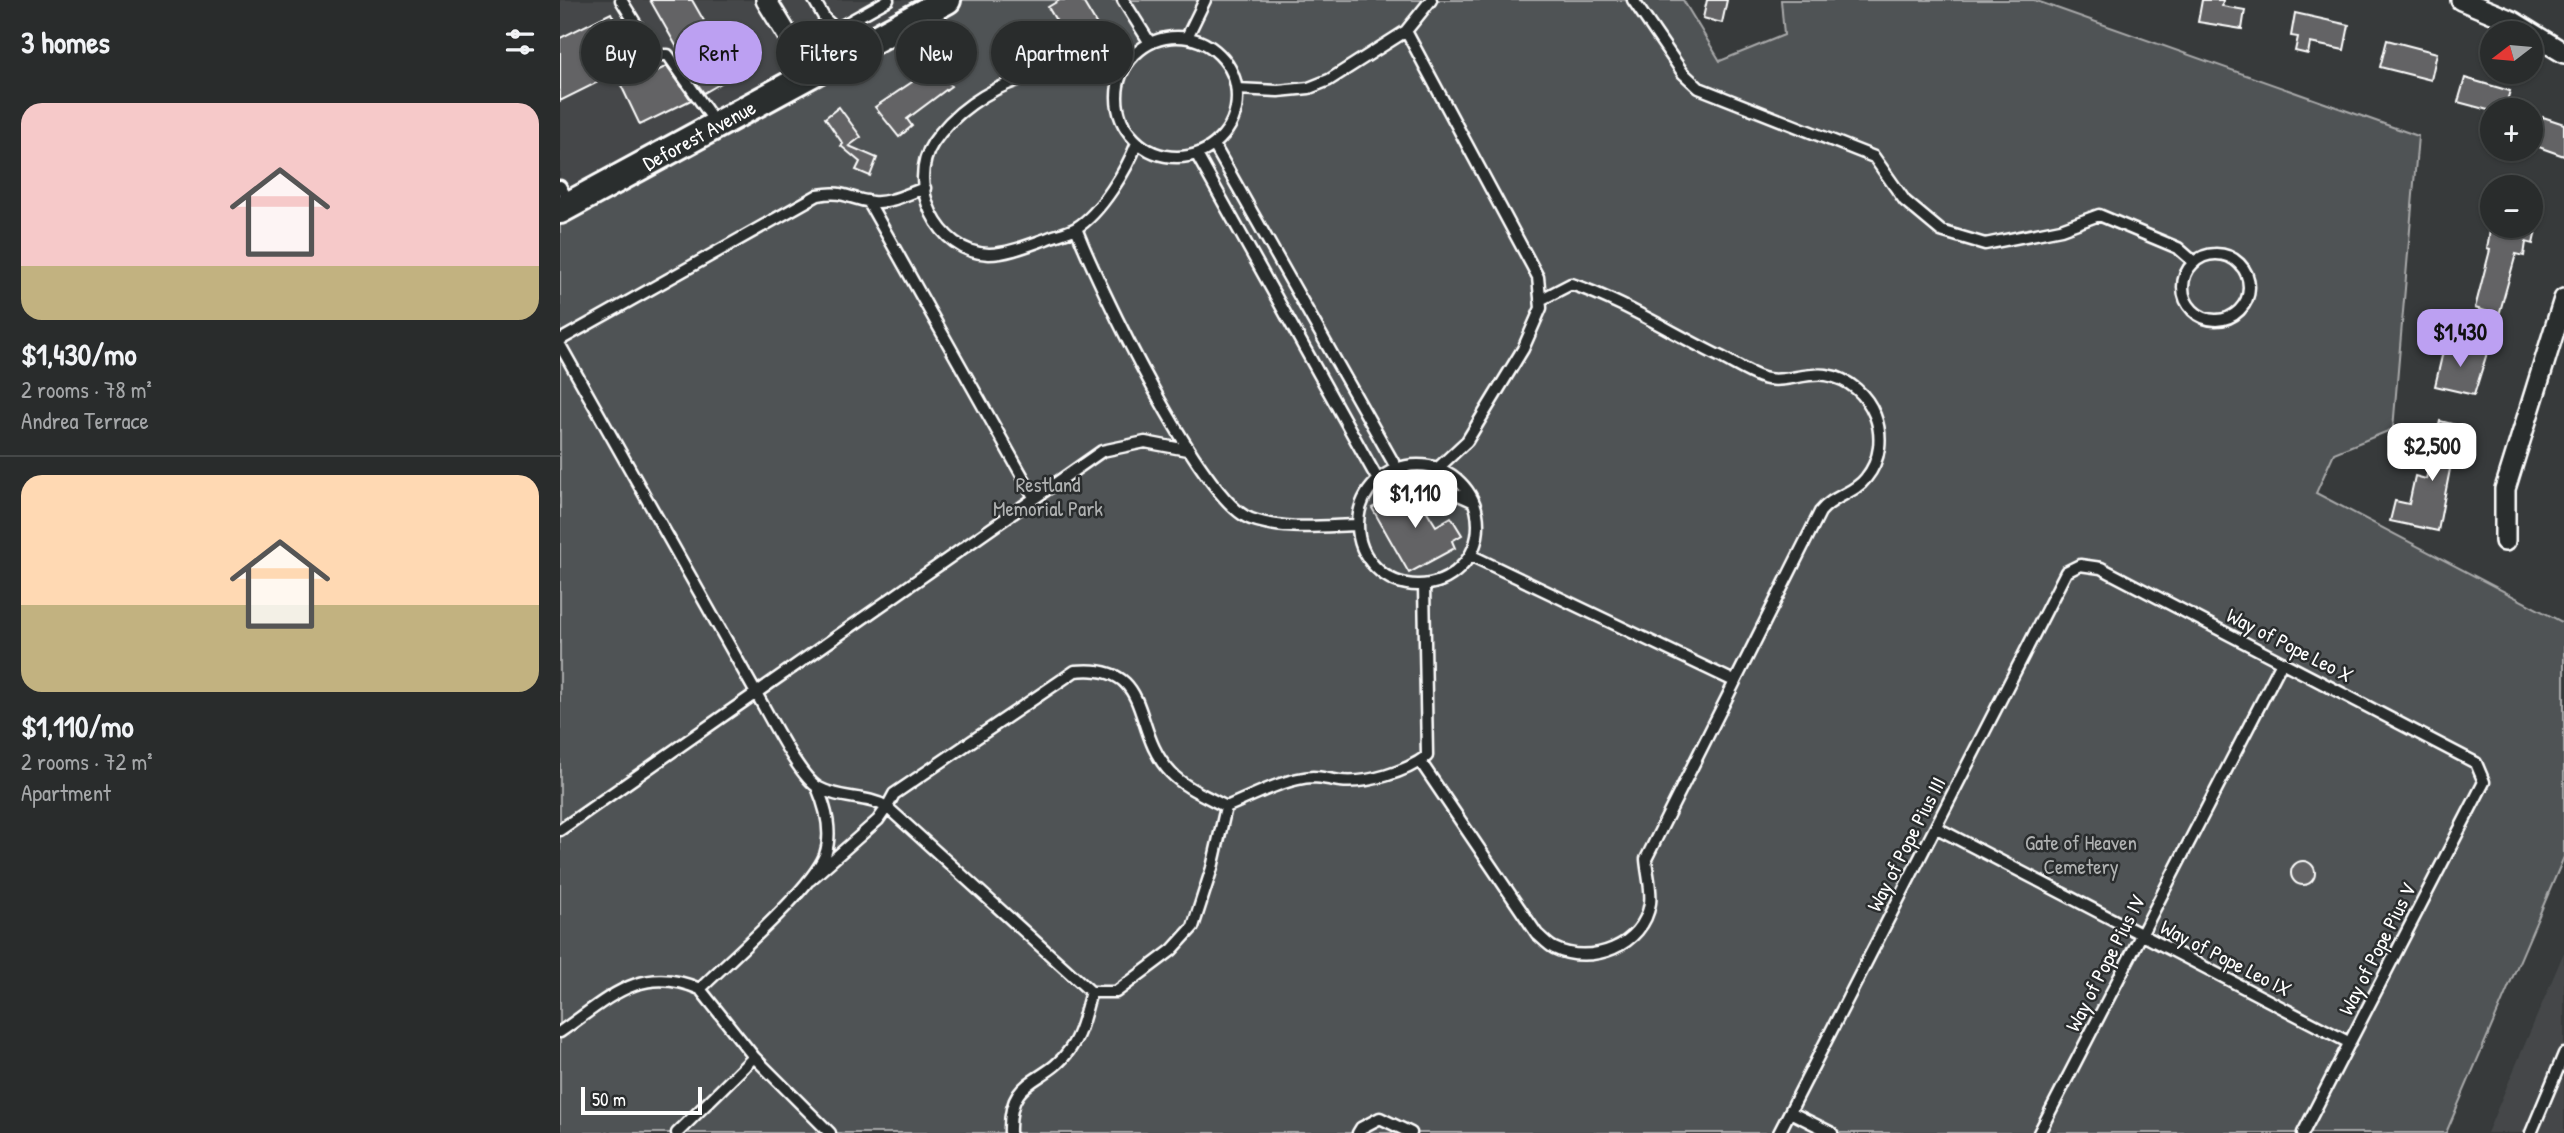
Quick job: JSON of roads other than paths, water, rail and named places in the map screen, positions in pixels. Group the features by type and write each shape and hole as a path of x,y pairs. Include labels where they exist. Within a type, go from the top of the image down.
{"street":[{"path":"766,0 779,21"},
{"name":"Deforest Avenue","path":"882,36 947,0"},
{"path":"2461,0 2512,21 2564,53"},
{"name":"Deforest Avenue","path":"564,200 718,126 795,84"},
{"path":"2505,541 2505,489 2564,299"}],"lane":[{"path":"621,0 655,55 668,55 718,126"},
{"path":"814,0 825,19 836,29 888,0"},
{"path":"1123,0 1150,43"},
{"path":"1187,37 1205,0"},
{"path":"1237,89 1278,91 1309,88 1329,80 1406,31 1431,0"},
{"path":"1633,0 1684,73 1699,88 1874,157 1905,201 1941,231 1985,244 2062,229 2099,215 2178,248 2194,262"},
{"path":"1406,31 1538,277 1541,308 1523,349 1467,441 1438,468"},
{"path":"1118,84 1118,109 1125,128 1137,143 1166,157 1197,155 1214,145 1232,120 1237,89 1231,71 1220,55 1205,44 1187,37 1168,37 1150,43 1133,56"},
{"path":"1008,84 990,92 951,120 931,145 924,176 927,208 942,233 960,246 989,254 1026,246 1076,228 1109,193 1131,160 1137,143"},
{"path":"1214,145 1397,469 1418,480"},
{"path":"1197,155 1378,480"},
{"path":"810,880 825,855 828,840 826,808 817,787 792,756 560,342 818,195 838,192 868,201 891,200 925,188"},
{"path":"868,201 1034,498"},
{"path":"1076,228 1129,344 1188,450 1219,491 1248,519 1288,526 1357,525"},
{"path":"2214,254 2235,260 2248,277 2249,288 2242,308 2233,315 2212,320 2193,311 2187,302 2184,281 2194,262 2214,254"},
{"path":"1420,761 1537,934 1554,948 1583,956 1617,948 1640,929 1650,903 1646,859 1820,512 1829,500 1847,494 1866,479 1876,461 1880,440 1877,417 1866,398 1850,384 1828,375 1764,378 1571,284 1540,300"},
{"path":"560,830 1102,451 1145,442 1188,450"},
{"path":"1420,464 1438,468 1455,477 1473,501 1478,532 1470,555 1460,569 1443,580 1424,585 1403,584 1384,575 1365,552 1357,525 1361,506 1378,480 1397,469 1420,464"},
{"path":"1436,485 1473,501"},
{"path":"1470,555 1734,681"},
{"name":"Way of Pope Leo X","path":"2066,572 2080,565 2101,568 2476,763 2484,782"},
{"name":"Way of Pope Pius III","path":"1779,1133 2066,572"},
{"path":"1226,807 1290,782 1313,777 1343,782 1385,775 1427,756 1429,743 1424,585"},
{"name":"Way of Pope Pius IV","path":"2039,1133 2282,662"},
{"path":"700,989 810,880 878,820 894,794 1075,671 1100,668 1125,681 1138,702 1151,745 1171,774 1226,807"},
{"name":"Way of Pope Pius V","path":"2303,1133 2484,782"},
{"path":"817,787 836,794 873,799 887,807 1091,992 1116,992 1172,950 1193,927 1212,868 1226,807"},
{"name":"Way of Pope Leo IX","path":"1937,828 2350,1043"},
{"path":"560,1031 624,988 651,979 680,981 700,989 754,1057 830,1133"},
{"path":"1010,1133 1012,1103 1020,1091 1069,1051 1080,1031 1091,992"},
{"path":"2531,1133 2564,1054"},
{"path":"677,1133 754,1057"},
{"path":"1790,1112 1832,1133"},
{"path":"1358,1133 1361,1128 1380,1118 1411,1133"}],"park label":[{"name":"Restland Memorial Park","path":"1048,496"},
{"name":"Gate of Heaven Cemetery","path":"2081,854"}]}
